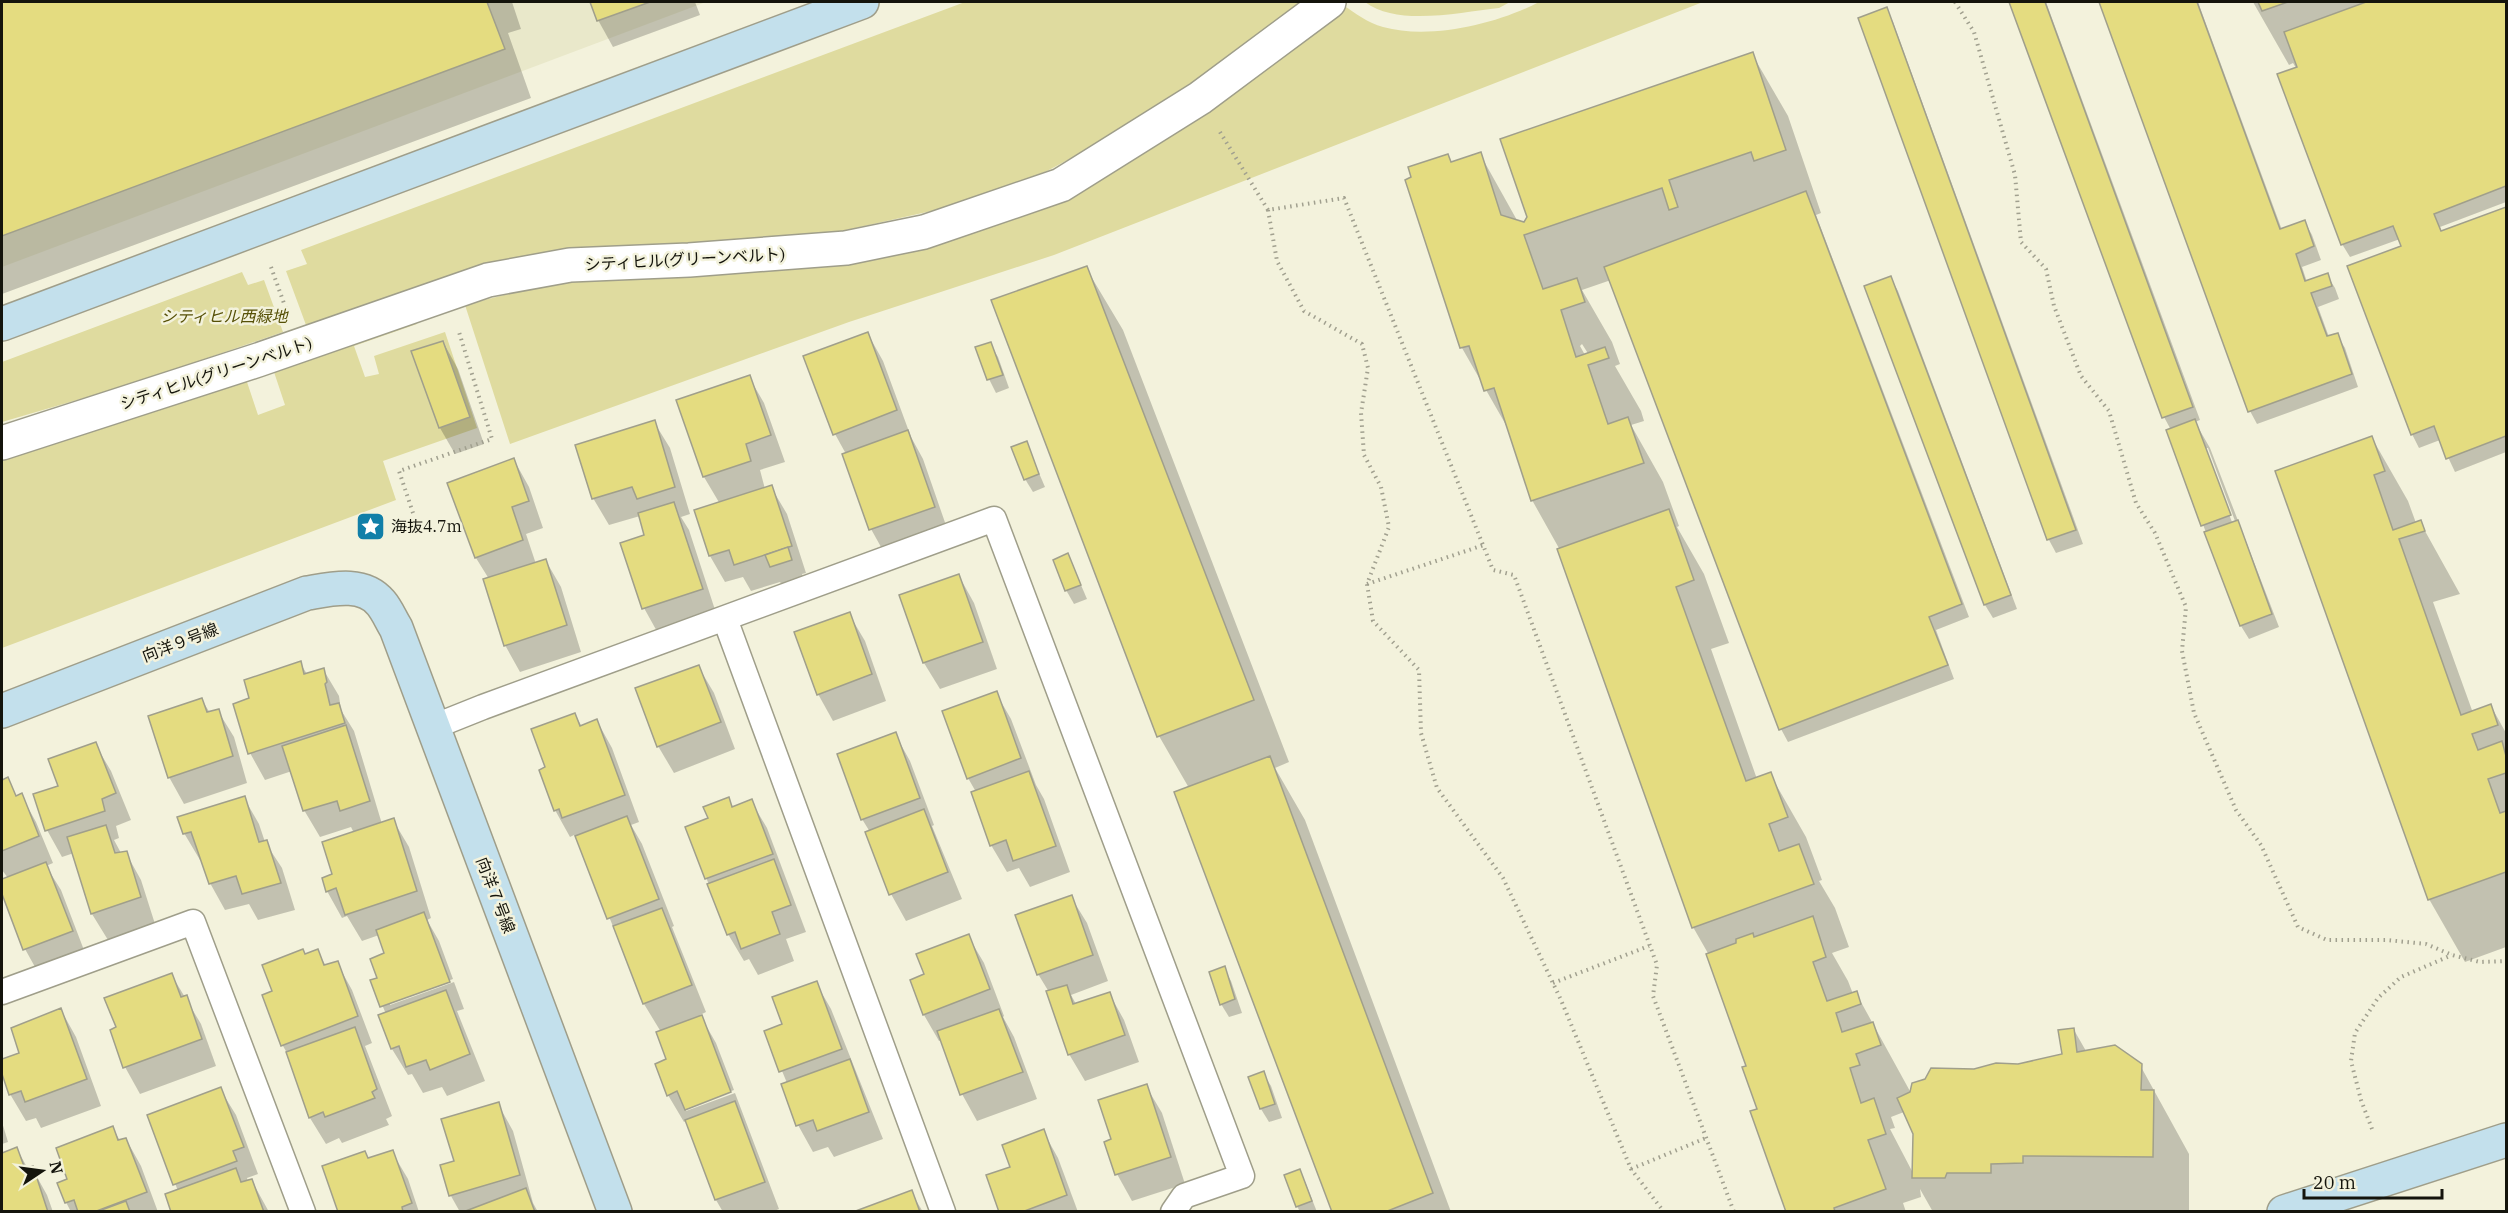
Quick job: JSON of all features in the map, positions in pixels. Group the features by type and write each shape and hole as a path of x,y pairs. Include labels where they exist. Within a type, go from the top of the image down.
{"street":[{"path":"2,324 862,2"},
{"name":"シティヒル(グリーンベルト)","path":"2,443 258,360 488,280 570,266 846,248 924,232 1061,185 1200,98 1329,2"},
{"name":"向洋９号線","path":"2,711 307,593 342,588 362,590"},
{"name":"向洋７号線","path":"362,590 380,601 396,628 615,1212"},
{"path":"2284,1212 2506,1140"}],"lane":[{"path":"433,727 994,519 1242,1176 1184,1196 1173,1212"},
{"path":"725,619 943,1212"},
{"path":"2,992 193,922 303,1212"}],"path":[{"path":"1955,2 1974,32 2014,175 2021,242 2046,269 2054,306 2081,376 2109,411 2136,503 2155,533 2186,607 2182,651 2194,713 2236,810 2261,845 2298,927 2327,940 2387,940 2426,944 2452,955 2480,962 2506,961"},
{"path":"1200,98 1268,210 1277,261 1304,311 1362,344 1368,368 1361,413 1364,455 1381,487 1389,527 1367,584 1373,621 1419,670 1421,733 1437,788 1503,878 1553,983 1631,1169 1664,1212"},
{"path":"1268,210 1344,198 1493,570 1514,575 1656,965 1653,996 1734,1212"},
{"path":"413,513 399,471 492,439 447,294"},
{"path":"1367,584 1484,545"},
{"path":"1553,983 1649,946"},
{"path":"2372,1129 2361,1100 2351,1061 2355,1033 2378,998 2401,977 2452,955"},
{"path":"1631,1169 1706,1138"}],"shaded area":[{"path":"2,2 706,2 2,267"}],"green space":[{"path":"965,2 1302,2 1201,80 1127,128 1047,171 958,205 842,231 432,283 306,325 286,271 307,264 301,250"},
{"path":"1365,2 1510,2 1499,8 1412,16 1379,10"},
{"path":"1539,2 1703,2 1054,255 849,322 510,444 465,305 563,280 951,240 1050,203 1117,169 1217,103 1343,5 1377,25 1401,31 1421,32 1463,28 1484,23"},
{"name":"シティヒル西緑地","path":"242,272 248,285 264,280 283,332 135,383 2,422 2,362"},
{"path":"415,319 417,324 354,346 365,377 379,374 374,356 445,332 477,428 383,461 396,500 2,648 2,457 246,379 258,415 285,405 273,369"}],"building":[{"path":"2,2 487,2 505,49 2,236"},
{"path":"590,2 650,2 597,21"},
{"path":"2009,2 2045,2 2193,407 2162,418"},
{"path":"2099,2 2197,2 2280,229 2305,220 2314,246 2296,254 2305,281 2328,273 2332,286 2311,293 2327,336 2338,333 2352,374 2248,412"},
{"path":"2258,2 2288,2 2262,11"},
{"path":"2366,2 2506,2 2506,186 2434,214 2441,231 2506,207 2506,436 2446,459 2434,426 2411,435 2347,266 2401,246 2393,226 2341,245 2277,74 2297,67 2284,32"},
{"path":"1887,7 2076,530 2047,540 1858,18"},
{"path":"1753,52 1786,150 1754,161 1751,152 1669,180 1678,207 1669,210 1662,188 1524,235 1543,289 1577,278 1585,302 1561,310 1576,357 1605,347 1609,358 1588,365 1608,424 1628,417 1644,463 1531,501 1494,388 1484,391 1469,346 1460,348 1405,180 1411,177 1408,167 1448,154 1451,162 1481,152 1501,215 1524,222 1527,217 1500,139"},
{"path":"1806,191 1962,604 1929,617 1948,665 1779,730 1604,267"},
{"path":"1087,266 1254,700 1157,737 991,300"},
{"path":"1891,276 2011,595 1984,605 1864,286"},
{"path":"868,332 897,410 833,435 803,356"},
{"path":"443,341 470,417 439,428 411,351"},
{"path":"991,342 1003,375 987,380 975,347"},
{"path":"750,375 771,435 746,444 751,461 703,477 676,400"},
{"path":"2195,419 2231,515 2201,526 2166,430"},
{"path":"655,420 675,487 637,499 632,487 592,499 575,445"},
{"path":"908,430 935,507 869,530 842,454"},
{"path":"2372,436 2385,471 2374,475 2393,530 2421,520 2425,531 2399,539 2461,715 2491,704 2498,725 2472,734 2478,750 2502,741 2506,756 2506,773 2488,779 2500,813 2506,811 2506,872 2428,900 2275,471"},
{"path":"1027,441 1039,474 1024,480 1011,447"},
{"path":"514,458 529,501 512,507 523,540 475,558 447,483"},
{"path":"772,485 792,546 734,565 729,550 709,556 694,510"},
{"path":"674,502 703,589 642,609 620,543 644,535 638,513"},
{"path":"1669,509 1694,580 1676,587 1746,781 1771,772 1788,817 1769,824 1779,851 1799,844 1814,884 1692,928 1557,549"},
{"path":"2238,520 2272,614 2240,626 2204,532"},
{"path":"788,547 792,560 770,567 765,555"},
{"path":"1068,553 1081,585 1065,591 1053,560"},
{"path":"546,559 567,625 504,646 483,579"},
{"path":"959,574 983,642 923,663 899,595"},
{"path":"850,612 872,674 817,695 794,632"},
{"path":"301,661 304,674 324,668 330,705 339,703 345,723 248,754 233,704 249,698 244,680"},
{"path":"699,665 721,722 657,747 635,688"},
{"path":"997,691 1021,758 967,779 942,711"},
{"path":"202,698 207,712 219,709 233,756 168,778 148,716"},
{"path":"575,713 580,726 597,719 625,795 562,818 559,809 554,811 539,770 545,767 531,729"},
{"path":"346,725 370,801 340,811 337,801 303,811 282,746"},
{"path":"896,732 920,798 861,820 837,754"},
{"path":"96,742 116,793 102,799 105,811 45,831 33,794 58,786 48,759"},
{"path":"1270,756 1433,1193 1385,1212 1332,1212 1174,792"},
{"path":"1029,771 1056,846 1013,861 1006,840 990,846 971,792"},
{"path":"8,777 16,796 22,793 39,836 2,851 2,780"},
{"path":"245,796 259,842 267,840 281,883 242,894 236,876 209,884 191,832 183,834 177,817"},
{"path":"729,797 732,807 752,799 773,854 705,879 685,827 708,818 703,807"},
{"path":"924,809 948,872 889,895 865,832"},
{"path":"627,816 659,899 607,919 575,836"},
{"path":"394,818 417,891 345,915 336,888 326,892 322,878 332,874 322,842"},
{"path":"106,825 115,853 127,851 141,897 91,914 67,837"},
{"path":"774,859 791,905 772,912 780,934 741,949 735,932 727,935 707,884"},
{"path":"46,862 73,931 23,950 2,894 2,879"},
{"path":"1072,895 1093,955 1037,975 1015,915"},
{"path":"662,908 692,985 643,1004 613,926"},
{"path":"424,912 450,982 380,1007 370,980 377,978 370,959 384,953 376,930"},
{"path":"1813,916 1826,957 1813,962 1827,1001 1857,991 1861,1004 1836,1013 1842,1032 1873,1022 1881,1045 1856,1054 1860,1065 1850,1068 1861,1103 1874,1098 1886,1134 1868,1140 1886,1189 1834,1208 1835,1212 1786,1212 1750,1111 1757,1109 1742,1067 1746,1066 1706,954 1736,943 1736,939 1753,933 1754,937"},
{"path":"969,934 990,989 923,1015 910,980 924,974 916,954"},
{"path":"303,949 305,954 318,949 324,965 338,961 358,1016 281,1046 262,995 272,991 262,965"},
{"path":"1225,966 1235,999 1220,1005 1209,972"},
{"path":"172,973 181,997 187,995 202,1039 123,1068 110,1030 116,1027 104,998"},
{"path":"817,981 842,1049 779,1072 764,1031 782,1024 772,997"},
{"path":"1067,985 1073,1004 1110,992 1125,1035 1068,1055 1046,991"},
{"path":"446,990 470,1054 430,1070 426,1060 406,1067 399,1046 391,1049 378,1015"},
{"path":"61,1008 87,1079 25,1102 21,1091 9,1095 2,1074 2,1059 19,1053 11,1028"},
{"path":"999,1009 1023,1072 960,1095 937,1031"},
{"path":"702,1015 731,1092 685,1110 677,1091 667,1096 655,1064 666,1059 656,1032"},
{"path":"355,1027 377,1089 372,1092 375,1098 325,1117 323,1112 309,1118 286,1052"},
{"path":"2074,1028 2077,1052 2115,1045 2142,1064 2141,1090 2154,1090 2153,1157 2023,1156 2023,1163 1991,1164 1991,1173 1947,1173 1945,1178 1912,1178 1913,1134 1897,1098 1910,1092 1912,1083 1925,1079 1931,1068 1974,1069 1996,1063 2018,1064 2062,1054 2058,1030"},
{"path":"850,1059 869,1112 817,1131 813,1120 796,1126 781,1084"},
{"path":"1264,1071 1275,1104 1260,1109 1248,1077"},
{"path":"1147,1084 1171,1157 1115,1175 1104,1142 1111,1139 1098,1100"},
{"path":"221,1087 244,1147 233,1151 237,1161 173,1185 147,1115"},
{"path":"735,1101 765,1182 715,1200 685,1120"},
{"path":"499,1102 520,1175 449,1196 440,1165 454,1161 441,1119"},
{"path":"113,1126 118,1140 126,1138 147,1192 94,1212 78,1212 74,1200 65,1203 57,1183 67,1179 56,1148"},
{"path":"1044,1129 1067,1195 1022,1212 999,1212 986,1175 1010,1167 1002,1145"},
{"path":"17,1147 25,1169 33,1166 48,1212 2,1212 2,1153"},
{"path":"393,1150 412,1203 402,1207 403,1212 338,1212 322,1166 365,1151 368,1158"},
{"path":"236,1168 241,1182 252,1179 264,1212 171,1212 165,1194"},
{"path":"1300,1169 1312,1201 1296,1207 1284,1175"},
{"path":"526,1188 535,1212 463,1212"},
{"path":"912,1190 920,1212 853,1212"},
{"path":"126,1201 130,1212 96,1212"}],"place":[{"name":"海抜4.7m","path":"370,526"}]}
